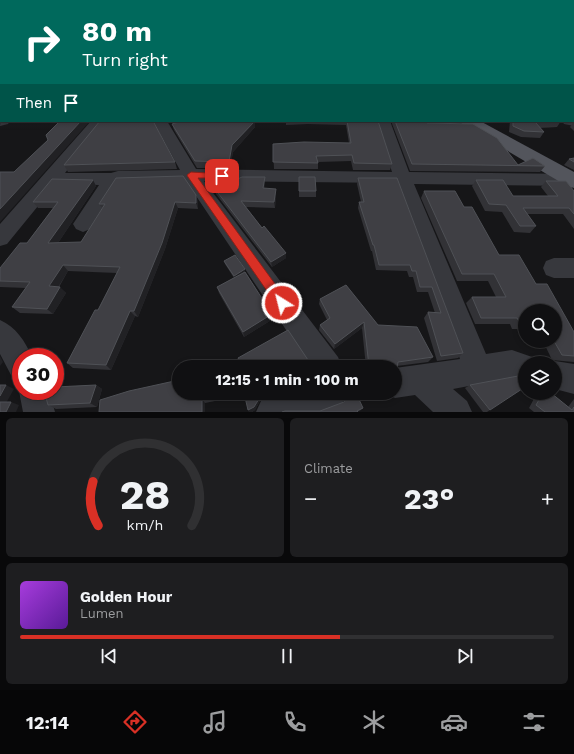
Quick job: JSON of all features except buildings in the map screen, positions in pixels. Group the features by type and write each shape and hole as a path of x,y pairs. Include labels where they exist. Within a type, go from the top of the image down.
{"main road":[{"path":"470,122 574,180"}],"street":[{"path":"0,238 98,122"},
{"path":"383,122 403,179 478,369"},
{"path":"167,123 191,175 323,360"},
{"path":"51,178 112,179 118,177 191,175 403,179 574,180"},
{"path":"83,224 112,179"},
{"path":"0,334 12,350"},
{"path":"408,382 512,364 518,366"},
{"path":"562,376 574,379"},
{"path":"408,382 456,412"},
{"path":"36,400 39,412"},
{"path":"272,412 309,400"}],"route":[{"path":"222,176 191,175 282,303"}]}
